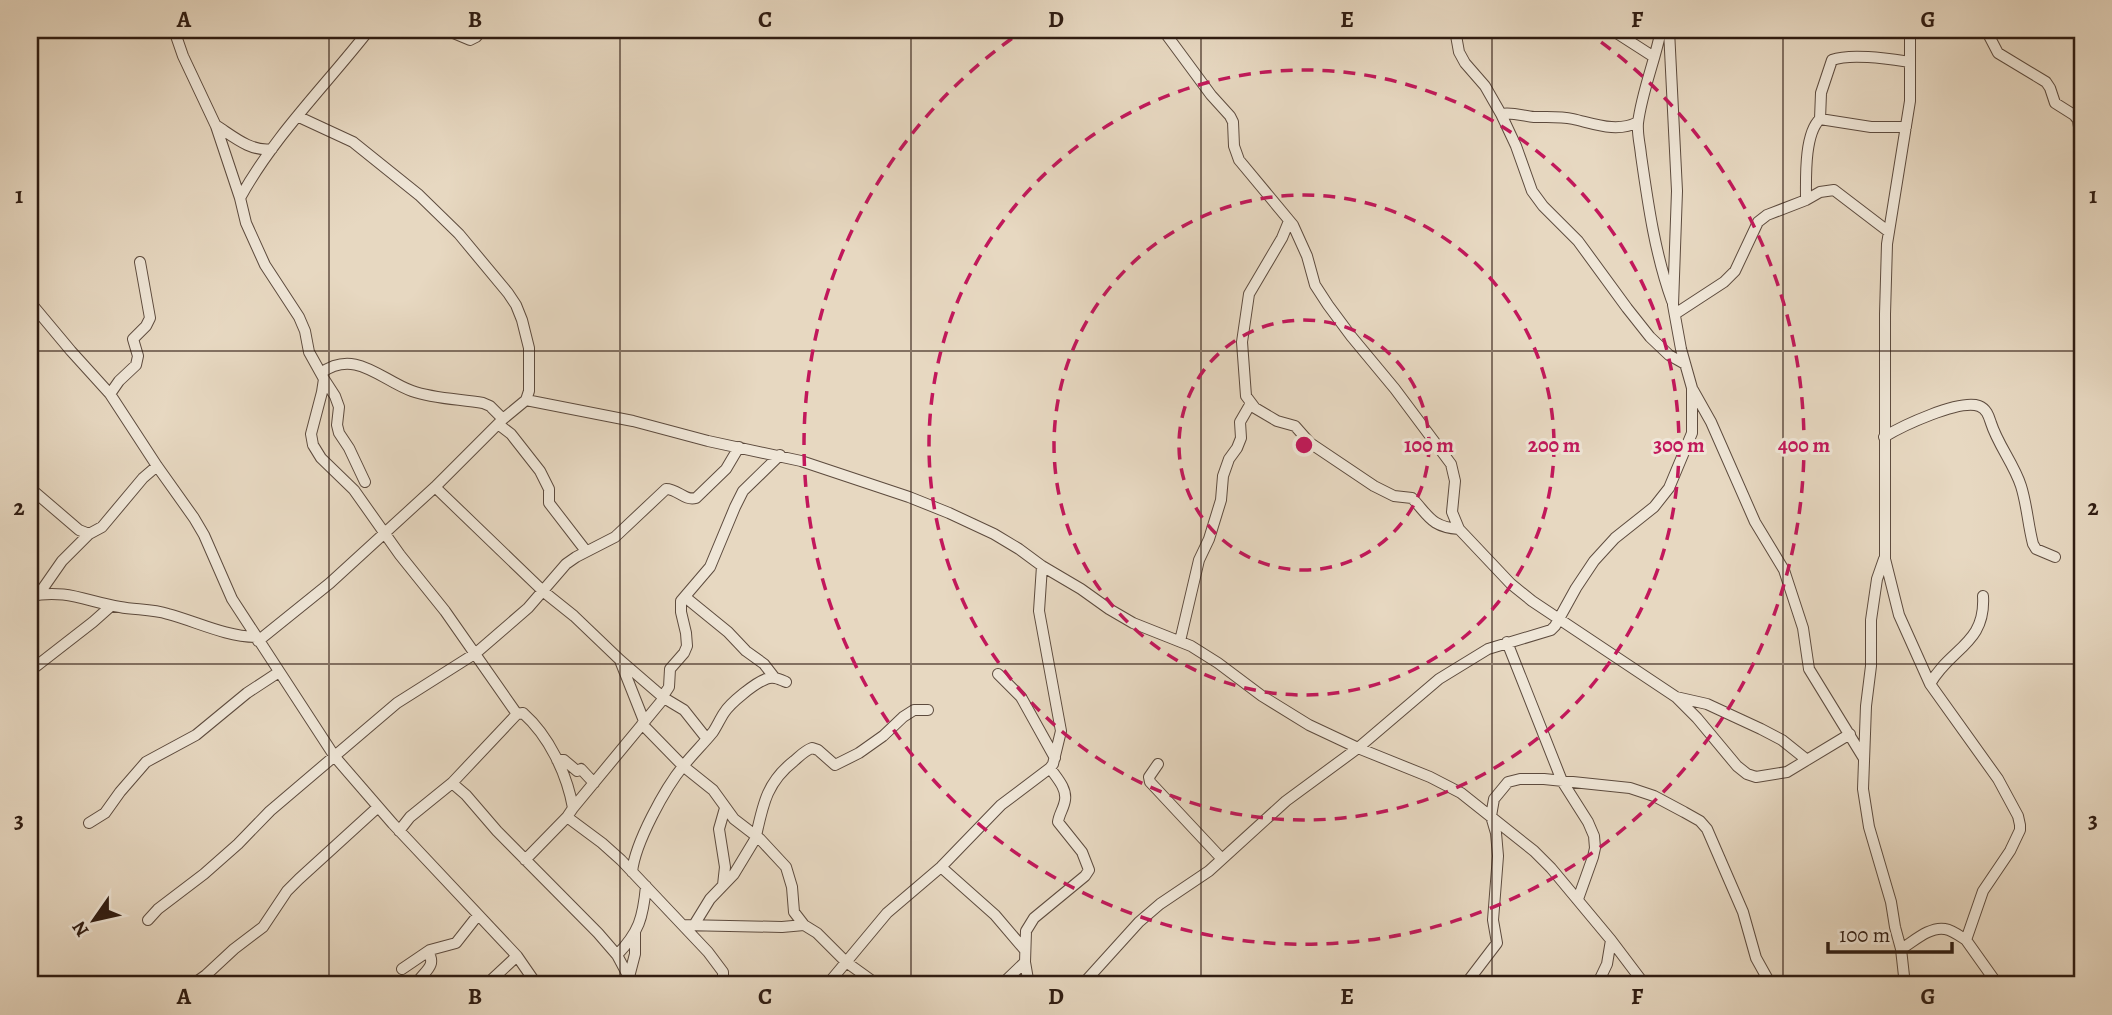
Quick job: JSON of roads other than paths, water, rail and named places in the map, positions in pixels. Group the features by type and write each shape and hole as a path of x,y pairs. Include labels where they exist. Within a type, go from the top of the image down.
{"street":[{"path":"174,30 183,56 216,126 246,223 265,265 299,317 309,352 339,407 339,433 365,482"},
{"path":"240,198 272,149 369,30"},
{"path":"446,30 470,40 482,30"},
{"path":"1163,30 1230,116 1239,160 1289,221 1307,256 1315,285 1328,305 1451,464 1455,481 1452,512 1459,529 1511,584 1676,697 1698,718 1747,775 1756,777 1787,772 1850,734"},
{"path":"1455,30 1459,52 1485,86 1501,114 1532,191 1578,241 1650,337 1669,355 1685,364"},
{"path":"1612,30 1654,57"},
{"path":"1661,30 1649,71 1638,133 1659,262 1674,310 1685,364 1692,388 1711,422 1755,522 1784,570 1803,628 1809,669 1864,757"},
{"path":"1669,30 1677,191 1674,310"},
{"path":"1910,30 1910,101 1889,232 1885,314 1885,558 1899,615 1930,684 1998,779 2020,825 2010,850 1983,891 1966,940"},
{"path":"1986,30 1998,53 2046,82 2055,103 2074,114 2078,120 2082,147"},
{"path":"1806,200 1810,141 1820,119 1821,93 1832,60 1879,58 1910,62"},
{"path":"1501,114 1510,112 1532,117 1560,117 1610,128 1630,127 1638,122"},
{"path":"34,595 57,592 111,606 166,613 223,633 257,639 330,583 526,400 529,348 522,320 508,293 439,212 384,165 353,142 299,117"},
{"path":"1820,119 1871,127 1906,127"},
{"path":"216,126 242,143 272,149"},
{"path":"1674,310 1724,282 1735,271 1758,222 1767,215 1820,192 1834,190 1889,232"},
{"path":"1289,221 1249,295 1242,342 1245,393 1251,403 1277,421 1295,426 1310,443 1374,485 1394,496 1412,498 1431,521 1444,528 1459,529"},
{"path":"110,394 136,365 138,356 133,338 146,326 150,318 140,262"},
{"path":"30,302 110,394 194,518 232,599 335,757 399,831 517,957 537,985"},
{"path":"517,714 476,653 354,490 321,458 313,445 311,434 323,392 323,376 330,366 340,363 367,368 413,392 491,406 500,422 540,471 549,489 550,503 586,551"},
{"path":"1082,985 1139,922 1160,904 1209,871 1286,801 1358,748 1439,679 1488,649 1546,633 1555,626 1594,561 1615,538 1654,507 1669,488 1692,433 1692,388"},
{"path":"526,400 633,421 708,442 779,455 909,497 994,534 1133,623 1180,641 1218,663 1262,696 1308,725 1461,793 1534,851 1578,899 1645,985"},
{"path":"1180,641 1199,560 1209,539 1221,500 1223,476 1241,438 1240,422 1251,403"},
{"path":"1884,437 1908,423 1928,416 1972,405 1984,408 2020,482 2033,544 2055,557"},
{"path":"148,920 158,909 204,874 270,811 397,703 476,653 528,608 566,564 615,537 666,489 685,498 696,498 726,469 739,447"},
{"path":"525,860 570,813 664,697 668,690 670,669 687,646 687,633 680,606 710,567 743,491 779,455"},
{"path":"34,595 62,561 89,534 102,527 143,478 157,466"},
{"path":"435,487 544,592 574,616 620,660 684,710 707,739"},
{"path":"30,488 79,530 89,534"},
{"path":"1885,558 1877,579 1871,620 1871,666 1866,706 1863,789 1869,827 1901,949 1905,985"},
{"path":"827,985 887,913 941,867 1000,805 1053,763 1061,731 1039,611 1042,566"},
{"path":"1930,684 1938,671 1975,635 1980,622 1983,596"},
{"path":"685,597 764,664 774,677 786,682"},
{"path":"30,671 111,606"},
{"path":"1507,642 1562,781 1594,836 1593,858 1578,899"},
{"path":"620,660 643,723 684,766 713,790 734,819 756,836 786,867 790,874 794,912 804,925 817,933 846,962 878,985"},
{"path":"89,823 106,813 146,762 208,727 247,693 279,672"},
{"path":"998,674 1021,697 1053,763 1065,795 1058,822 1082,852 1089,870 1034,918 1026,931 1024,962 1029,985"},
{"path":"632,872 646,830 684,766 732,705 760,682 774,677"},
{"path":"1676,697 1707,704 1743,720 1783,740 1807,760"},
{"path":"688,925 734,874 756,836 770,787 786,767 812,748 818,750 832,764 838,764 883,736 914,710 928,710"},
{"path":"399,831 410,817 452,783 517,714 523,713 557,760 569,788 570,813 688,925 723,972 724,985"},
{"path":"557,760 564,760 577,771 581,769 594,783"},
{"path":"1158,764 1149,777 1150,782 1222,859"},
{"path":"1465,985 1497,943 1493,920 1498,856 1491,816 1494,799 1508,782 1532,779 1630,788 1654,796 1700,821 1707,829 1743,912 1756,958 1771,985"},
{"path":"452,783 598,933 617,955 631,981"},
{"path":"192,985 263,927 293,885 378,807"},
{"path":"723,886 725,867 719,829 725,808"},
{"path":"941,867 995,915 1024,950"},
{"path":"617,955 635,933 643,914 646,886"},
{"path":"402,969 428,951 456,943 478,915"},
{"path":"688,925 804,925"},
{"path":"1901,949 1923,935 1940,928 1947,929 1966,940 1998,985"},
{"path":"631,981 635,933"},
{"path":"1597,985 1607,964 1611,940"},
{"path":"416,985 419,978 429,970 431,958 428,951"},
{"path":"486,985 517,957"},
{"path":"1001,985 1024,962"}]}
